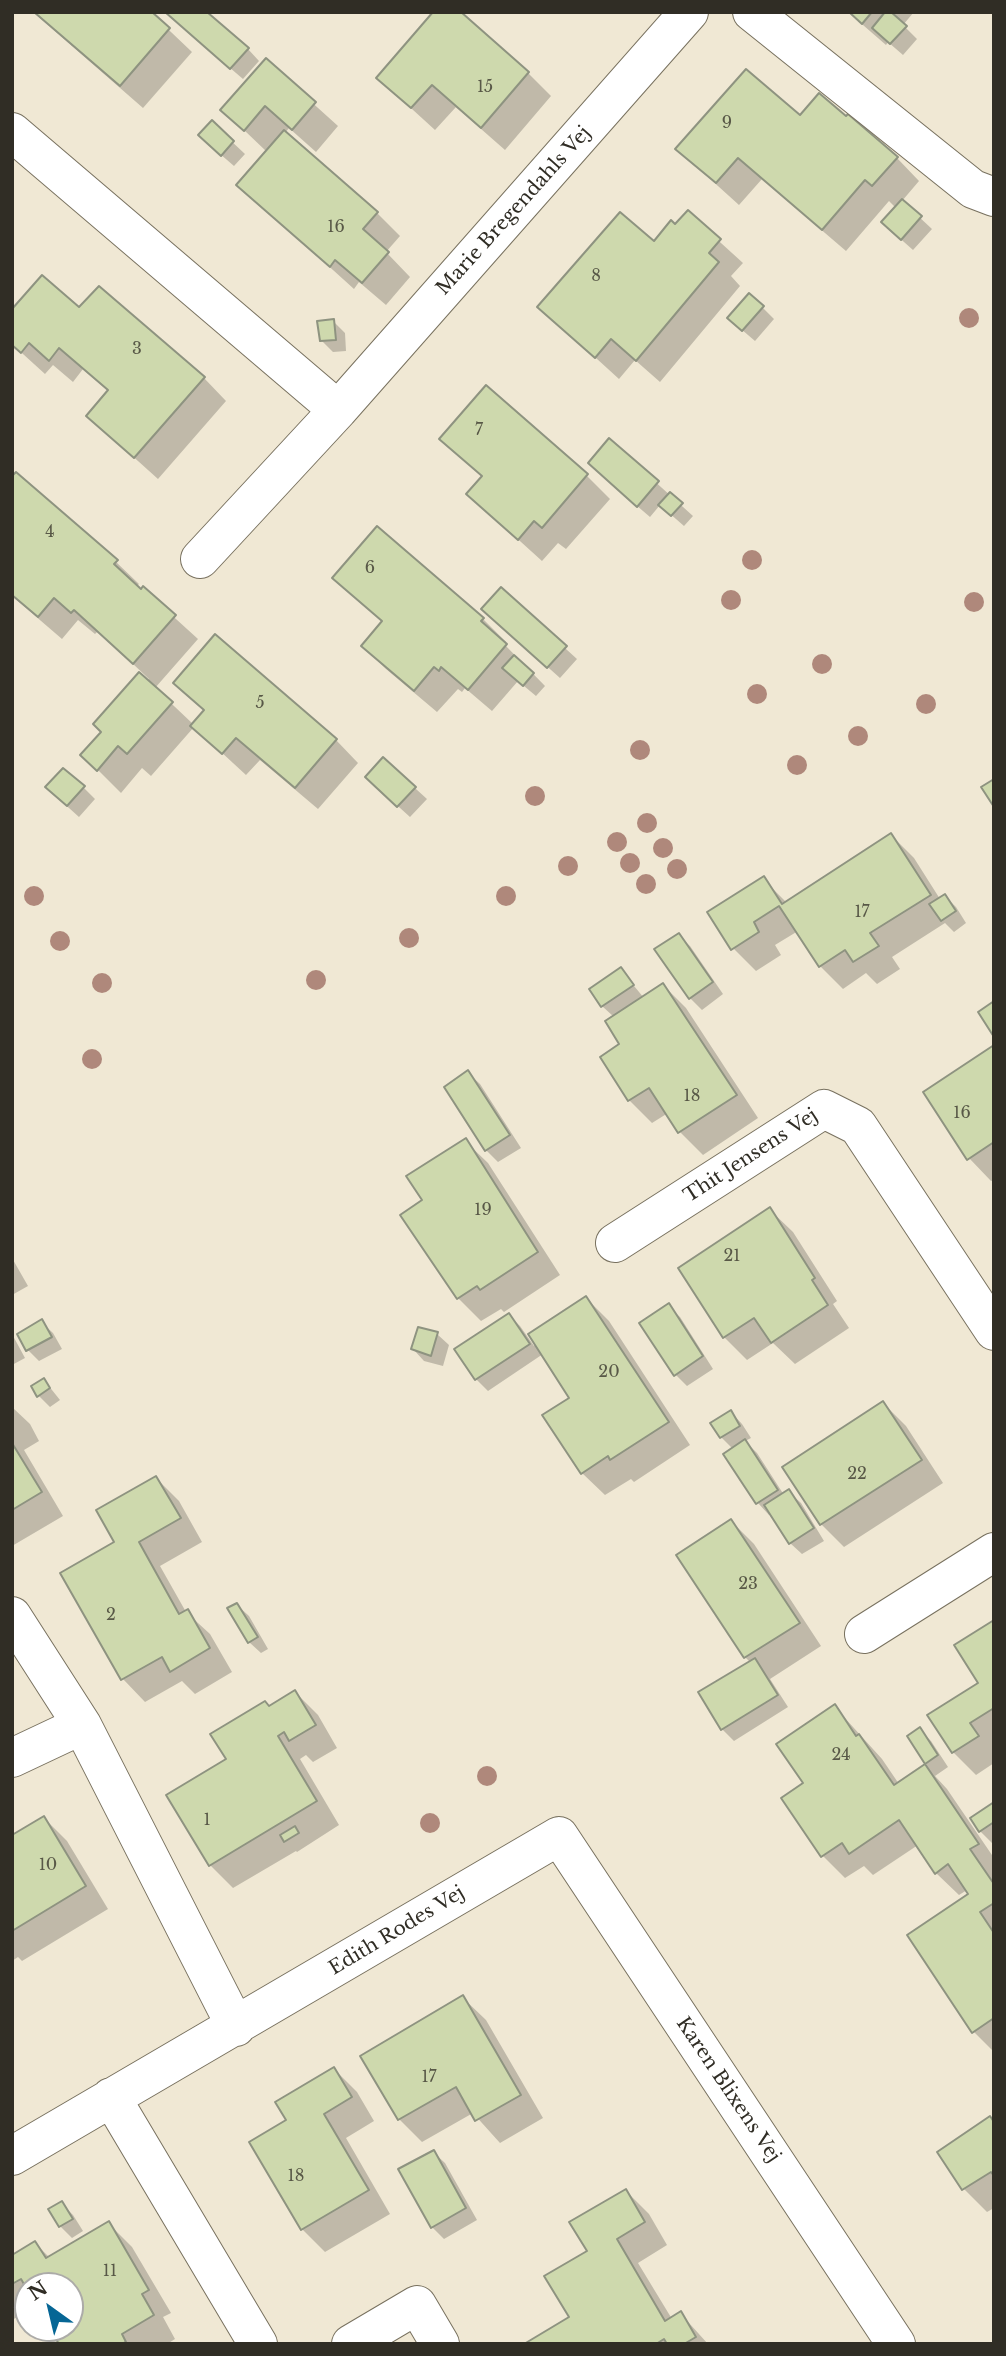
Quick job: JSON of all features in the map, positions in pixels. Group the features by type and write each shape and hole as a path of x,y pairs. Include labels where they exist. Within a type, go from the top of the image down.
{"street":[{"name":"Marie Bregendahls Vej","path":"200,559 338,410 690,12"},
{"path":"752,12 972,189 994,197"},
{"path":"12,132 338,410"},
{"name":"Thit Jensens Vej","path":"615,1243 824,1109 858,1126 994,1331"},
{"path":"864,1634 994,1552"},
{"path":"12,1616 82,1725 236,2027"},
{"path":"12,1758 82,1725"},
{"name":"Edith Rodes Vej","path":"12,2156 559,1836"},
{"name":"Karen Blixens Vej","path":"559,1836 896,2344"},
{"path":"111,2097 258,2344"},
{"path":"351,2344 417,2305 440,2344"}],"building":[{"path":"34,12 152,12 170,28 120,86"},
{"path":"165,12 207,12 249,48 230,69"},
{"path":"433,12 461,12 529,72 481,128 432,85 411,108 376,78"},
{"path":"849,12 872,12 862,24"},
{"path":"885,12 891,12 907,26 890,44 872,28"},
{"path":"266,58 316,102 292,130 265,106 244,131 220,110"},
{"path":"746,69 800,115 819,93 898,157 872,186 865,180 822,230 738,158 716,183 675,149"},
{"path":"212,120 234,141 221,156 198,135"},
{"path":"284,130 378,212 363,229 389,252 362,283 335,260 330,267 236,185"},
{"path":"902,199 922,216 901,240 881,222"},
{"path":"688,210 721,239 709,253 719,262 636,361 611,339 595,358 537,307 620,212 654,241 671,220 675,224"},
{"path":"42,275 79,307 99,286 205,377 134,458 86,416 108,390 59,348 49,361 29,343 21,353 12,345 12,309"},
{"path":"749,293 764,306 742,331 727,318"},
{"path":"334,319 336,340 320,341 317,321"},
{"path":"486,385 588,474 542,528 534,521 518,540 466,494 482,476 439,439"},
{"path":"609,438 659,481 637,507 588,463"},
{"path":"16,472 118,560 114,564 141,589 143,586 176,615 133,664 74,610 71,613 54,598 38,617 12,595 12,476"},
{"path":"670,492 683,503 671,516 658,505"},
{"path":"377,526 484,618 481,621 507,644 468,690 441,667 439,671 434,667 414,691 361,646 382,621 332,578"},
{"path":"501,587 567,646 547,668 481,609"},
{"path":"215,634 337,739 295,788 236,738 222,754 190,726 204,710 173,683"},
{"path":"514,655 534,673 523,686 502,668"},
{"path":"139,672 173,702 127,754 118,746 97,771 80,755 101,732 93,724"},
{"path":"383,757 416,787 397,807 365,777"},
{"path":"63,768 85,786 67,806 45,787"},
{"path":"994,779 994,807 981,787"},
{"path":"891,833 931,895 870,933 879,946 853,962 845,950 819,967 779,906 754,922 759,932 731,950 707,912 764,876 782,904"},
{"path":"945,894 956,911 941,921 929,904"},
{"path":"679,933 713,982 689,999 654,949"},
{"path":"621,967 634,985 601,1007 589,989"},
{"path":"663,983 737,1095 678,1133 649,1088 628,1101 600,1057 619,1044 605,1021"},
{"path":"994,1001 994,1037 978,1012"},
{"path":"994,1045 994,1142 967,1160 923,1092"},
{"path":"468,1070 510,1135 485,1151 444,1087"},
{"path":"466,1138 538,1252 480,1290 477,1286 457,1299 400,1215 422,1200 406,1176"},
{"path":"770,1207 815,1278 812,1280 828,1305 771,1343 754,1318 723,1338 678,1268"},
{"path":"586,1296 669,1422 610,1460 608,1456 581,1474 542,1415 569,1398 528,1334"},
{"path":"669,1303 703,1356 674,1376 639,1323"},
{"path":"509,1313 530,1344 475,1380 454,1349"},
{"path":"42,1319 52,1337 26,1351 17,1334"},
{"path":"418,1327 438,1332 431,1356 411,1349"},
{"path":"44,1378 50,1388 37,1397 31,1386"},
{"path":"883,1401 922,1460 820,1525 782,1467"},
{"path":"731,1410 740,1426 720,1438 710,1423"},
{"path":"745,1439 778,1490 756,1504 723,1454"},
{"path":"12,1443 42,1492 12,1510"},
{"path":"156,1476 181,1518 139,1542 179,1614 188,1609 210,1648 170,1672 162,1657 121,1680 60,1573 114,1542 96,1510"},
{"path":"789,1489 814,1528 789,1544 764,1505"},
{"path":"731,1519 800,1623 744,1658 676,1555"},
{"path":"237,1603 258,1637 248,1643 227,1608"},
{"path":"994,1620 994,1708 970,1723 979,1736 952,1753 927,1715 978,1683 954,1645"},
{"path":"755,1658 778,1695 721,1730 698,1692"},
{"path":"295,1690 316,1725 289,1741 284,1732 278,1736 317,1801 209,1866 166,1795 226,1759 210,1734 265,1701 269,1706"},
{"path":"835,1704 894,1785 925,1764 979,1844 970,1849 994,1884 994,1903 980,1912 994,1933 994,2018 972,2033 907,1935 968,1894 948,1864 935,1874 899,1820 849,1854 842,1843 821,1857 781,1798 803,1783 776,1744"},
{"path":"920,1727 938,1755 925,1764 907,1736"},
{"path":"994,1802 994,1822 979,1832 970,1818"},
{"path":"44,1816 86,1886 12,1931 12,1835"},
{"path":"295,1826 299,1833 284,1842 280,1835"},
{"path":"463,1995 521,2095 475,2121 456,2087 398,2120 360,2056"},
{"path":"334,2067 352,2097 324,2114 369,2190 301,2230 249,2142 286,2120 275,2102"},
{"path":"990,2116 994,2122 994,2176 991,2172 962,2190 937,2152"},
{"path":"434,2150 466,2208 431,2228 398,2169"},
{"path":"626,2189 645,2222 617,2239 665,2321 681,2311 696,2337 684,2344 667,2344 664,2339 656,2344 524,2344 569,2317 544,2276 587,2251 569,2222"},
{"path":"62,2201 73,2219 59,2227 48,2209"},
{"path":"109,2221 149,2290 142,2294 154,2315 122,2334 126,2342 122,2344 59,2344 58,2342 84,2342 84,2272 14,2272 12,2284 12,2255 35,2241 46,2258"}]}
